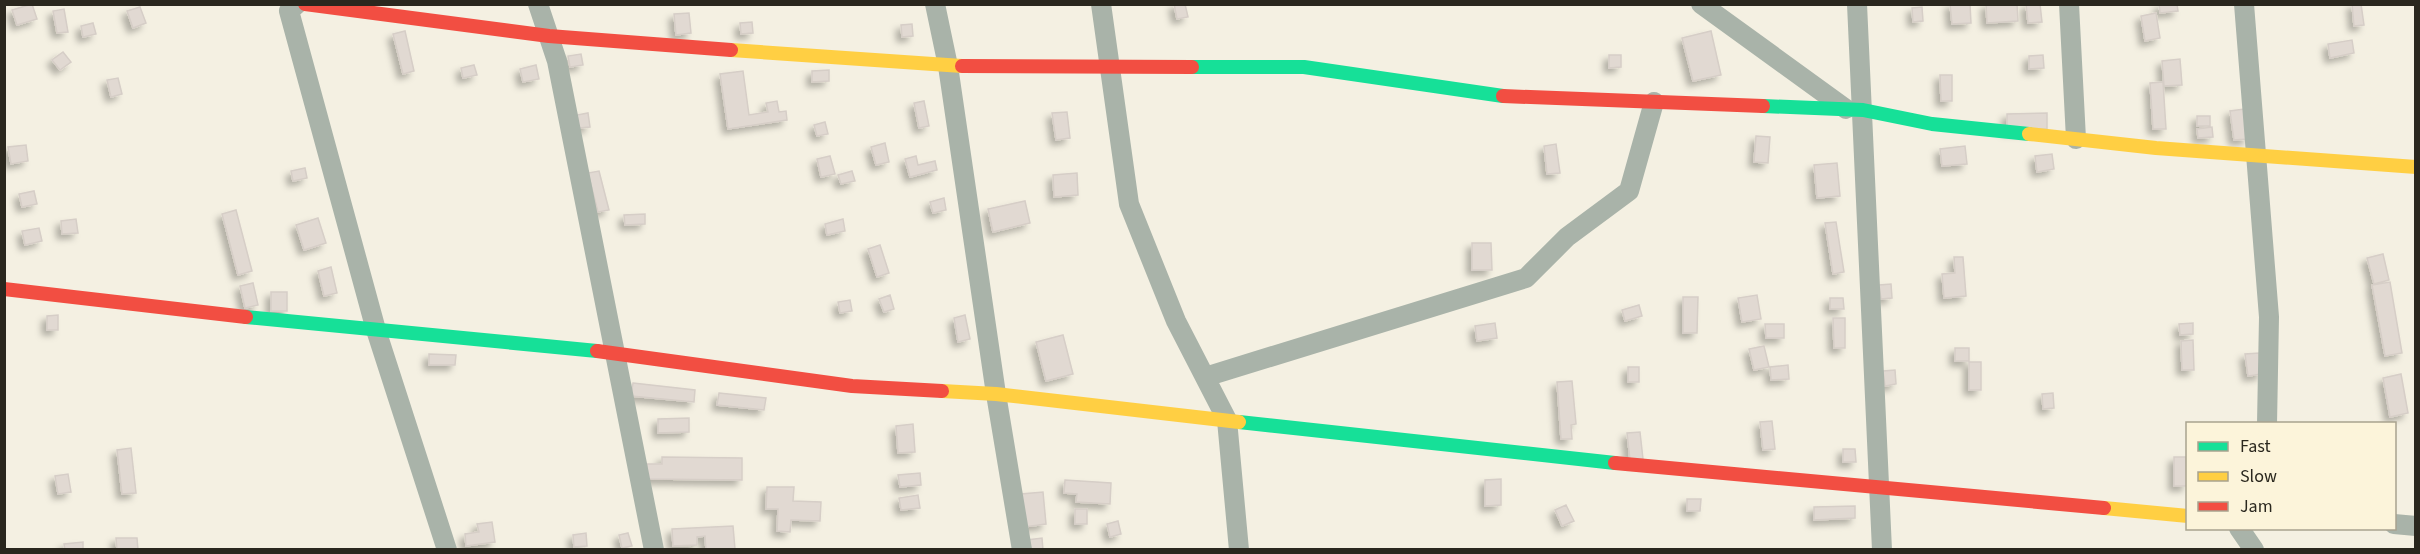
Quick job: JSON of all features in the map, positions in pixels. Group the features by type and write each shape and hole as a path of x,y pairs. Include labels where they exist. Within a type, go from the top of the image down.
{"street":[{"path":"538,4 557,60 654,549"},
{"path":"935,4 948,66 996,394 1022,549"},
{"path":"1101,4 1129,204 1176,321 1227,420 1239,549"},
{"path":"1701,4 1855,109"},
{"path":"1857,4 1855,109 1881,486 1882,549"},
{"path":"2069,4 2076,139"},
{"path":"2244,4 2269,318 2267,422"},
{"path":"447,549 376,330 291,6 549,36 948,66 1304,68 1489,95 1855,109 1932,124 2076,139 2256,156 2415,167"},
{"path":"1205,377 1526,278 1568,237 1629,191 1654,102"},
{"path":"4,289 139,306 615,353 852,386 996,394 1552,457 2186,516"},
{"path":"2396,524 2415,526"},
{"path":"2240,530 2254,549"}],"building":[{"path":"32,4 37,19 17,25 12,10"},
{"path":"1174,4 1185,4 1188,17 1177,19"},
{"path":"1950,4 1970,4 1971,23 1952,24"},
{"path":"1986,4 2017,4 2018,21 1987,23"},
{"path":"2026,4 2040,4 2042,22 2028,23"},
{"path":"2159,4 2177,4 2178,11 2160,13"},
{"path":"2352,4 2361,4 2364,25 2354,26"},
{"path":"140,7 146,23 133,28 127,11"},
{"path":"1922,7 1923,21 1913,22 1912,8"},
{"path":"64,9 68,32 57,33 53,11"},
{"path":"689,13 691,33 676,35 674,14"},
{"path":"2156,13 2160,38 2145,41 2141,16"},
{"path":"752,22 753,33 741,34 740,23"},
{"path":"93,23 96,34 83,37 81,26"},
{"path":"912,24 913,36 902,37 901,25"},
{"path":"405,31 414,71 403,74 393,34"},
{"path":"1711,31 1721,75 1693,81 1682,38"},
{"path":"2352,40 2354,53 2330,58 2328,44"},
{"path":"63,52 71,62 60,70 52,60"},
{"path":"581,54 583,65 570,67 568,56"},
{"path":"1609,55 1621,55 1621,67 1609,68"},
{"path":"2043,55 2044,68 2029,69 2029,56"},
{"path":"2180,59 2182,85 2164,86 2162,61"},
{"path":"474,65 477,75 463,78 461,68"},
{"path":"536,65 539,79 523,82 520,69"},
{"path":"829,70 829,81 812,82 812,71"},
{"path":"743,71 749,115 768,112 766,103 777,101 779,112 786,111 787,120 728,129 720,74"},
{"path":"1940,75 1952,75 1952,101 1941,101"},
{"path":"118,78 122,94 111,97 107,80"},
{"path":"2163,82 2166,129 2153,129 2150,83"},
{"path":"924,101 929,126 919,128 914,103"},
{"path":"2244,109 2248,139 2234,140 2230,111"},
{"path":"1067,112 1070,138 1056,140 1052,113"},
{"path":"588,113 590,127 579,128 577,115"},
{"path":"2047,113 2047,129 2007,130 2007,114"},
{"path":"2197,116 2210,116 2210,126 2197,126"},
{"path":"825,122 828,134 817,136 814,125"},
{"path":"2212,127 2213,137 2198,138 2197,129"},
{"path":"1756,136 1770,137 1768,163 1754,162"},
{"path":"885,143 889,162 876,165 871,147"},
{"path":"1556,144 1560,173 1547,174 1544,146"},
{"path":"26,145 28,161 11,164 8,147"},
{"path":"1965,146 1967,164 1942,166 1940,149"},
{"path":"2052,154 2054,169 2037,172 2035,156"},
{"path":"830,156 835,174 821,177 817,159"},
{"path":"916,156 918,165 935,161 937,170 910,177 905,159"},
{"path":"1837,163 1840,196 1817,198 1814,165"},
{"path":"305,168 307,178 293,181 291,171"},
{"path":"599,171 609,210 598,212 588,173"},
{"path":"852,171 855,181 841,184 838,175"},
{"path":"1077,173 1078,195 1054,197 1053,175"},
{"path":"34,191 37,204 22,207 19,194"},
{"path":"944,198 946,210 933,213 930,202"},
{"path":"1025,201 1030,223 993,232 988,209"},
{"path":"236,210 252,271 238,275 222,214"},
{"path":"645,214 645,224 625,225 624,215"},
{"path":"318,218 326,243 304,250 296,225"},
{"path":"76,219 78,233 62,234 61,221"},
{"path":"843,219 845,231 827,235 825,224"},
{"path":"1836,222 1844,272 1833,274 1825,223"},
{"path":"39,228 42,241 25,245 22,231"},
{"path":"1472,243 1491,243 1492,270 1472,270"},
{"path":"880,245 889,273 877,277 868,249"},
{"path":"2383,254 2389,280 2374,284 2367,258"},
{"path":"1954,257 1963,257 1966,296 1944,298 1942,274 1955,273"},
{"path":"331,267 337,293 324,296 318,271"},
{"path":"2390,282 2402,353 2385,356 2372,285"},
{"path":"253,283 258,305 245,308 240,286"},
{"path":"1891,284 1892,298 1881,299 1879,285"},
{"path":"271,292 287,292 287,311 271,311"},
{"path":"890,295 894,309 884,312 879,299"},
{"path":"1757,295 1761,319 1742,322 1738,298"},
{"path":"1683,297 1698,297 1697,333 1683,333"},
{"path":"1830,298 1843,298 1844,309 1830,309"},
{"path":"850,300 852,311 840,313 838,302"},
{"path":"1639,305 1642,316 1625,321 1622,310"},
{"path":"58,315 58,330 47,330 47,316"},
{"path":"965,315 970,339 958,342 954,318"},
{"path":"1833,318 1845,318 1845,348 1834,348"},
{"path":"1495,323 1497,338 1477,341 1475,326"},
{"path":"2193,323 2193,334 2180,335 2179,324"},
{"path":"1765,324 1784,324 1784,338 1766,338"},
{"path":"1063,335 1073,374 1046,381 1036,342"},
{"path":"2193,340 2194,370 2182,370 2181,341"},
{"path":"1764,346 1769,367 1754,370 1749,349"},
{"path":"1955,348 1969,348 1969,361 1955,361"},
{"path":"2259,353 2262,374 2248,376 2245,354"},
{"path":"429,354 456,355 455,365 429,365"},
{"path":"1969,362 1981,362 1981,390 1969,390"},
{"path":"1788,365 1789,379 1771,380 1770,367"},
{"path":"1628,367 1639,367 1639,382 1628,382"},
{"path":"1895,370 1896,384 1885,386 1883,371"},
{"path":"2401,374 2408,413 2390,417 2383,378"},
{"path":"1572,381 1576,424 1571,425 1572,439 1561,439 1557,382"},
{"path":"633,383 695,390 694,402 631,396"},
{"path":"719,393 766,398 764,410 717,405"},
{"path":"2053,393 2054,408 2043,409 2042,394"},
{"path":"689,418 689,432 658,433 658,419"},
{"path":"1772,421 1775,449 1763,450 1760,422"},
{"path":"913,424 915,452 898,453 896,426"},
{"path":"1640,432 1643,459 1630,460 1627,433"},
{"path":"131,448 136,493 122,494 117,450"},
{"path":"1843,449 1855,449 1856,462 1843,462"},
{"path":"662,457 742,458 742,480 647,479 647,464 662,464"},
{"path":"2174,457 2186,457 2186,486 2174,486"},
{"path":"920,473 921,485 900,487 898,475"},
{"path":"68,474 71,492 58,494 55,476"},
{"path":"1501,479 1501,505 1485,506 1485,480"},
{"path":"1065,480 1111,483 1110,504 1076,502 1077,494 1064,493"},
{"path":"767,487 794,487 793,501 821,502 820,521 791,520 790,532 777,531 778,509 766,509"},
{"path":"1043,492 1046,524 1024,527 1021,494"},
{"path":"918,495 920,508 901,510 899,498"},
{"path":"1687,499 1701,499 1700,511 1687,511"},
{"path":"1566,505 1574,521 1562,526 1555,510"},
{"path":"1855,506 1855,518 1814,520 1814,507"},
{"path":"1075,509 1087,509 1087,524 1075,524"},
{"path":"1118,521 1121,534 1110,537 1107,524"},
{"path":"492,522 495,542 466,546 465,534 479,532 477,524"},
{"path":"733,526 735,549 706,550 705,536 697,537 697,545 673,546 672,529"},
{"path":"586,533 587,546 574,547 573,535"},
{"path":"628,533 632,546 622,548 619,535"},
{"path":"116,538 137,538 138,550 117,550"},
{"path":"1042,538 1043,550 1028,550 1027,540"},
{"path":"83,542 83,550 65,550 64,544"}],"traffic: fast":[{"path":"1192,67 1304,67 1503,96"},
{"path":"1763,106 1863,110 1932,124 2029,134"},
{"path":"246,317 597,351"},
{"path":"1239,422 1615,463"}],"traffic: slow":[{"path":"731,50 962,66"},
{"path":"2029,134 2156,148 2416,167"},
{"path":"942,391 996,394 1239,422"},
{"path":"2104,508 2186,516"}],"traffic: jam":[{"path":"305,4 549,36 731,50"},
{"path":"962,66 1192,67"},
{"path":"1503,96 1763,106"},
{"path":"4,289 246,317"},
{"path":"597,351 852,386 942,391"},
{"path":"1615,463 2104,508"}]}
